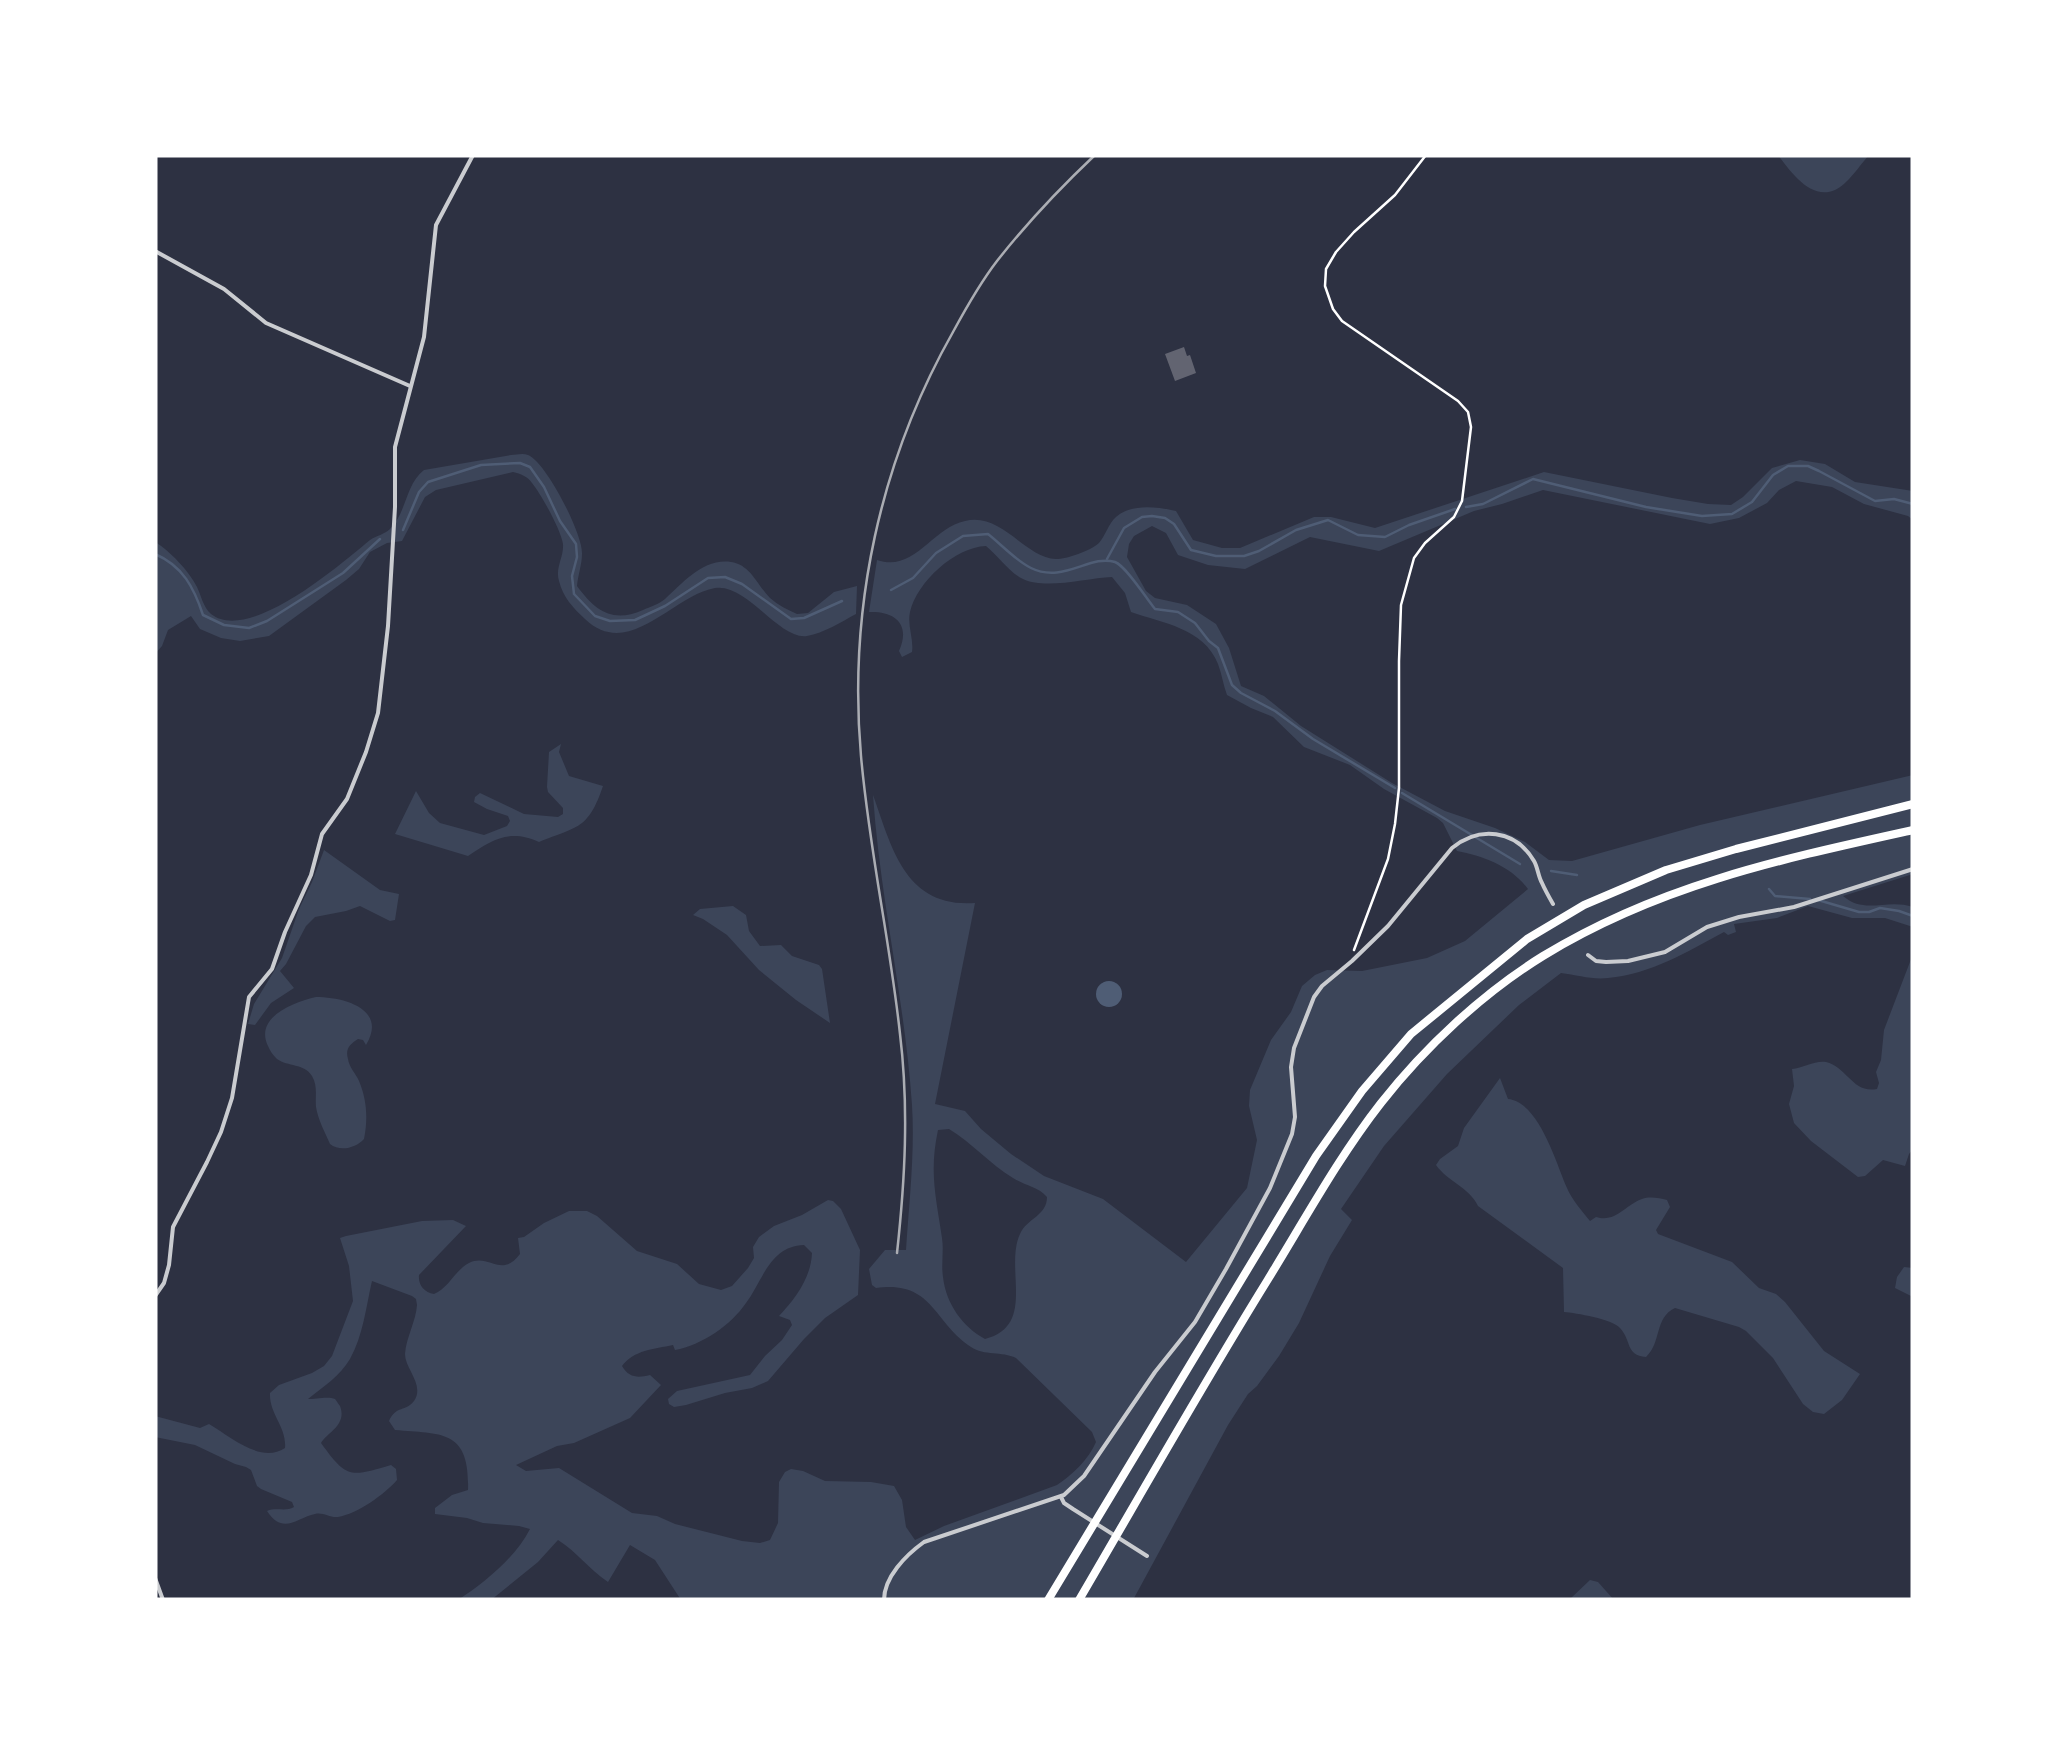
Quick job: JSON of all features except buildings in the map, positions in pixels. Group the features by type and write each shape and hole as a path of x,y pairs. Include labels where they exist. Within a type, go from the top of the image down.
{"highway":[{"path":"1048,1600 1316,1156 1362,1091 1411,1034 1526,939 1584,905 1666,870 1913,804"},
{"path":"1078,1600 1337,1167 1381,1103 1427,1050 1471,1009 1541,957 1597,926 1674,892 1739,871 1913,830"}],"street":[{"path":"155,1296 169,1265 173,1228 221,1132 232,1098 249,997 272,969 311,875 322,834 347,799 378,713 396,507 395,447 424,336 436,225 474,155"},
{"path":"155,251 224,289 266,324 410,386"},
{"path":"884,1600 893,1574 910,1552 924,1542 1061,1496 1084,1476 1155,1372 1195,1322 1270,1188 1295,1117 1291,1067 1294,1048 1320,989 1388,926 1452,848 1478,833 1496,834 1524,849 1536,864 1553,904"},
{"path":"1588,955 1606,962 1665,952 1708,927 1794,907 1913,869"},
{"path":"1061,1496 1064,1503 1147,1556"},
{"path":"155,1578 163,1600"}],"path":[{"path":"1352,962 1388,859 1397,812 1403,594 1416,554 1460,506 1472,427 1462,405 1346,324 1330,304 1324,278 1331,259 1347,239 1395,196 1426,155"}],"shaded area":[{"path":"1778,155 1869,155 1845,183 1826,192 1802,183"},
{"path":"528,455 536,460 553,484 581,544 577,586 606,613 632,614 665,599 694,573 711,564 731,562 744,567 770,598 797,614 808,613 834,592 857,586 856,614 820,632 796,635 739,594 715,588 634,629 618,633 601,630 566,597 558,576 563,549 559,530 532,483 513,472 436,490 425,497 402,541 370,552 346,580 269,636 240,641 221,638 200,629 191,616 168,630 155,654 155,542 189,574 211,614 228,620 248,618 294,597 388,531 424,470"},
{"path":"1800,460 1825,464 1855,482 1913,491 1913,520 1864,504 1832,487 1796,481 1739,518 1710,524 1543,490 1474,511 1379,551 1310,537 1245,569 1208,565 1178,555 1166,533 1152,526 1134,536 1129,544 1127,557 1146,591 1155,598 1187,605 1216,624 1229,648 1241,686 1264,696 1301,726 1392,783 1445,811 1525,842 1549,860 1572,861 1700,825 1913,775 1913,874 1843,896 1860,904 1913,907 1913,927 1885,918 1852,918 1808,906 1777,918 1734,924 1736,932 1724,932 1639,972 1602,978 1561,973 1519,1005 1447,1074 1384,1146 1341,1209 1352,1220 1330,1256 1299,1323 1228,1425 1133,1600 681,1600 655,1560 630,1545 608,1582 558,1540 538,1562 491,1600 458,1600 498,1569 530,1529 435,1514 435,1508 452,1495 468,1490 464,1456 450,1439 395,1430 389,1421 417,1395 405,1354 417,1305 412,1296 372,1281 350,1359 308,1399 332,1398 340,1406 339,1423 321,1443 344,1469 358,1473 391,1465 396,1469 397,1480 378,1497 345,1515 318,1514 285,1524 267,1511 294,1507 292,1502 257,1486 251,1470 195,1445 155,1437 155,1416 200,1428 209,1424 256,1451 276,1452 285,1448 270,1393 279,1385 324,1366 332,1356 353,1301 349,1266 340,1238 422,1221 453,1220 466,1226 419,1275 422,1288 434,1294 469,1263 507,1265 520,1254 518,1238 569,1211 587,1211 637,1251 677,1264 699,1284 721,1290 732,1286 748,1268 759,1237 828,1200 841,1209 860,1250 858,1295 825,1318 768,1381 686,1405 669,1404 668,1399 677,1391 750,1375 782,1340 792,1325 779,1316 809,1271 812,1253 804,1245 783,1251 775,1258 740,1311 715,1333 695,1344 675,1350 673,1345 652,1349 627,1361 622,1366 628,1373 638,1377 650,1375 661,1385 630,1418 516,1465 526,1471 559,1468 632,1513 760,1543 770,1540 778,1523 779,1482 791,1469 825,1481 894,1486 902,1500 906,1527 915,1540 1057,1485 1089,1454 1096,1442 1092,1432 1016,1358 971,1347 931,1305 910,1290 872,1285 869,1269 885,1250 906,1250 913,1141 909,1066 873,795 895,854 917,885 932,896 951,902 975,903 935,1104 965,1111 1011,1154 1044,1176 1103,1199 1186,1262 1247,1188 1257,1140 1249,1106 1250,1090 1271,1040 1291,1012 1302,986 1327,970 1362,971 1427,958 1465,941 1528,889 1496,863 1457,851 1437,818 1350,765 1304,747 1273,717 1227,695 1218,664 1203,642 1181,629 1131,612 1125,593 1112,577 1032,582 1014,573 986,546 974,548 950,559 920,589 909,617 912,652 902,657 899,651 903,633 898,621 886,614 869,612 877,560 902,560 953,525 978,520 1002,529 1045,557 1066,558 1099,543 1122,513 1145,507 1176,511 1193,540 1222,548 1240,548 1314,517 1331,517 1375,528 1544,472 1672,498 1731,505 1772,468","holes":["949,1129 1017,1181 1047,1197 1044,1209 1020,1234 1016,1248 1015,1309 1010,1322 1001,1332 985,1339 957,1314 943,1277 943,1243 934,1184 935,1145 938,1130"]},
{"path":"561,744 559,752 569,776 603,786 592,811 572,829 539,842 519,836 502,838 468,856 395,834 416,791 440,823 484,835 510,821 508,816 474,802 480,793 524,814 558,817 563,808 547,787 549,752"},
{"path":"324,850 380,890 399,894 395,920 360,906 315,917 280,971 294,988 271,1003 255,1025 248,1024 254,1004 282,958"},
{"path":"733,906 746,915 749,931 760,946 781,945 792,956 819,965 830,1023 759,970 727,935 693,915 700,909"},
{"path":"1913,954 1913,1149 1905,1166 1883,1160 1865,1176 1858,1177 1794,1123 1789,1104 1794,1086 1792,1069 1826,1062 1862,1088 1877,1089 1884,1030"},
{"path":"1109,981 1118,985 1122,994 1118,1003 1109,1007 1100,1003 1096,994 1100,985"},
{"path":"316,997 350,1003 367,1014 371,1022 366,1045 358,1039 347,1052 362,1088 366,1117 364,1139 348,1148 330,1144 317,1112 312,1076 305,1069 277,1059 265,1036 266,1027 278,1013"},
{"path":"1500,1078 1508,1099 1519,1103 1537,1122 1569,1192 1590,1221 1615,1216 1645,1198 1667,1200 1670,1207 1656,1230 1658,1234 1732,1262 1759,1288 1785,1302 1824,1351 1860,1374 1842,1400 1824,1414 1813,1412 1803,1404 1773,1358 1739,1327 1675,1308 1664,1318 1646,1357 1632,1350 1616,1325 1564,1312 1563,1268 1478,1206 1436,1165 1458,1146 1464,1128"},
{"path":"1904,1267 1913,1268 1913,1297 1895,1288"},
{"path":"1590,1580 1598,1582 1614,1600 1569,1600"}],"waterway":[{"path":"403,530 419,492 428,482 481,465 520,463 530,467 544,487 576,544 574,594 595,616 610,621 635,620 708,578 725,577 742,584 791,619 804,618 842,601"},
{"path":"1466,507 1483,504 1533,479 1646,507 1702,516 1732,514 1752,502 1773,475 1788,466 1808,466 1875,501 1894,499 1913,504"},
{"path":"1107,559 1124,528 1142,517 1165,518 1174,524 1191,550 1216,556 1244,556 1296,530 1328,520 1358,535 1385,537 1455,509"},
{"path":"891,590 913,578 936,553 963,536 988,534 1019,561 1043,572 1115,562 1155,609 1178,612 1195,623 1218,648 1232,685 1241,693 1395,788"},
{"path":"155,554 186,579 203,615 224,625 249,628 267,621 343,573 380,539"},
{"path":"1402,793 1520,864"},
{"path":"1551,871 1577,875"},
{"path":"1769,889 1775,896 1810,899"},
{"path":"1818,900 1859,912 1880,908 1913,916"}],"railway":[{"path":"897,1253 905,1144 903,1062 861,756 858,701 865,591 888,484 906,432 968,305 1020,233 1095,155"}]}
